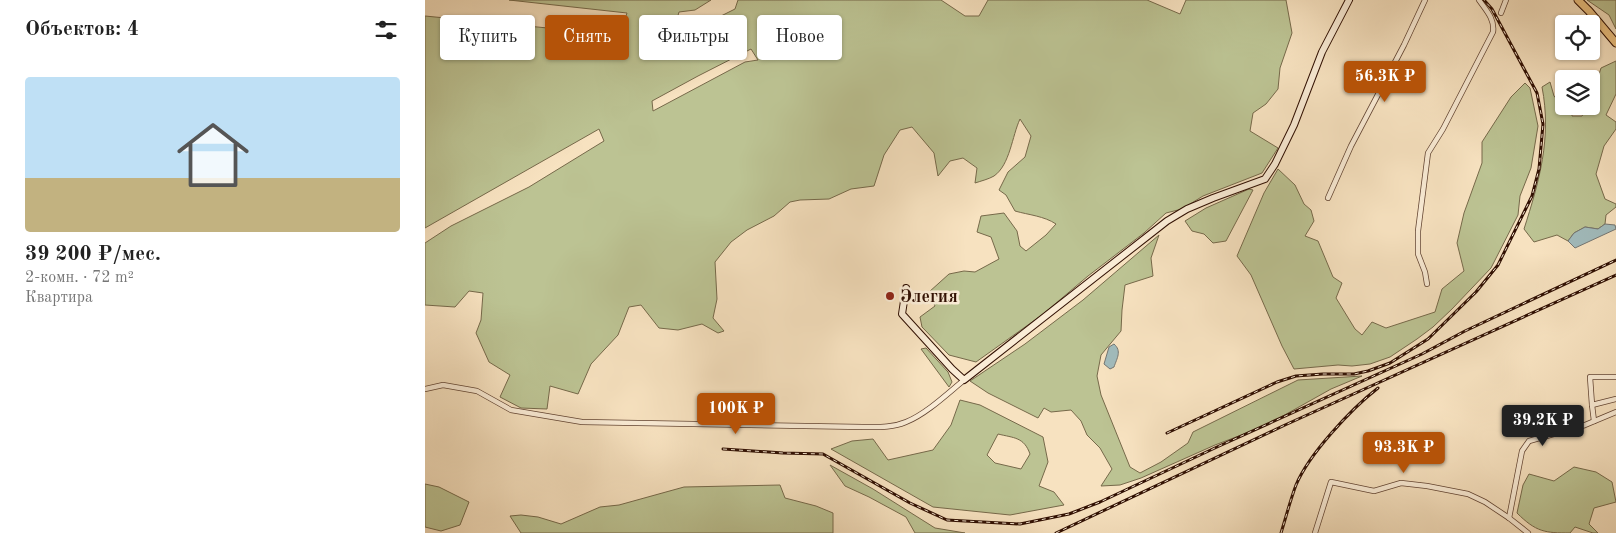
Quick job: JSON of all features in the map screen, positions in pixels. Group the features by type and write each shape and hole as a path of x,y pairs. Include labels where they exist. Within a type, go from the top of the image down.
{"main road":[{"path":"1578,0 1616,43"}],"street":[{"path":"425,389 443,385 460,387 477,391 511,410 582,422 749,426 892,426 906,422 923,412 1167,221 1187,209 1265,178 1275,164 1290,134 1322,52 1349,0"},
{"path":"1328,198 1351,146 1404,45 1425,0"},
{"path":"1427,284 1425,272 1418,254 1418,232 1428,153 1459,99 1493,32 1494,25 1491,17 1479,0"},
{"path":"1501,13 1507,0"},
{"path":"906,288 902,314 964,380"},
{"path":"1594,421 1590,377 1616,377"},
{"path":"1592,406 1616,399"},
{"path":"1509,518 1522,451 1529,441 1594,421 1616,412"},
{"path":"1315,533 1331,482 1374,491 1401,483 1468,494 1485,502 1509,518 1525,532"}],"green space":[{"path":"509,0 711,0 695,10 679,12 678,15 639,15 639,60 729,60 652,101 653,111 745,62 758,60 842,60 842,15 757,15 757,58 751,49 747,51 747,15 723,15 735,9 738,0 941,0 965,16 979,16 988,0 1147,0 1180,14 1186,0 1286,0 1292,33 1280,68 1278,89 1266,104 1253,113 1250,131 1278,148 1262,173 1203,196 1182,209 1166,213 1042,315 976,362 949,355 922,327 920,317 935,306 929,292 949,274 964,271 975,272 999,259 991,237 977,232 981,216 1004,213 1017,231 1020,246 1026,251 1056,224 1041,217 1015,211 1006,195 999,190 1008,172 1025,157 1031,136 1020,119 1004,165 994,176 975,183 977,168 963,158 950,161 938,176 934,153 912,127 900,130 884,155 874,186 851,189 829,199 790,202 774,216 747,230 731,242 715,262 717,299 713,318 724,331 718,333 702,324 678,330 659,328 641,305 629,307 618,335 591,364 578,394 550,386 547,409 521,408 500,397 510,375 489,362 476,333 481,320 483,293 469,291 455,307 425,305 425,243 451,226 529,187 604,141 599,129 425,228 425,16 440,17 440,60 535,60 535,27 545,28 545,60 629,60 629,15 626,15 627,13"},
{"path":"1587,0 1616,0 1616,29 1609,15"},
{"path":"1616,61 1616,94 1606,115 1616,122 1616,129 1604,146 1596,174 1605,199 1616,204 1616,207 1606,215 1605,224 1598,229 1585,227 1574,233 1568,241 1557,235 1534,242 1524,229 1535,194 1545,142 1546,124 1542,87 1550,82 1555,97 1555,115 1600,115 1601,68"},
{"path":"1525,83 1530,88 1538,126 1531,168 1520,196 1518,215 1491,268 1433,327 1390,357 1370,364 1294,369 1251,275 1237,256 1264,193 1278,169 1295,185 1304,204 1311,210 1314,221 1305,236 1318,241 1333,277 1342,283 1336,298 1355,329 1362,335 1372,322 1386,328 1435,312 1442,289 1464,271 1457,243 1464,213 1482,163 1482,142 1511,97"},
{"path":"1249,189 1253,190 1226,241 1213,243 1204,234 1192,231 1185,221 1206,208"},
{"path":"1159,235 1151,258 1153,276 1125,285 1121,331 1101,355 1097,376 1101,395 1130,467 1140,473 1161,462 1188,443 1193,432 1298,380 1362,376 1331,389 1265,426 1215,445 1141,478 1120,485 1101,486 1112,469 1100,448 1087,435 1081,421 1071,410 1051,412 1044,408 1038,418 988,393 970,381 1025,344 1083,300"},
{"path":"926,348 948,372 952,382 949,387 921,349"},
{"path":"960,400 980,405 1043,437 1048,462 1039,486 1054,492 1064,505 1010,515 933,507 831,449 852,441 873,439 888,460 933,450 951,425","holes":["998,434 1018,439 1028,448 1030,454 1021,469 995,463 987,455"]},
{"path":"830,465 873,489 935,528 965,533 915,533 906,517 845,486"},
{"path":"1574,467 1596,472 1612,482 1616,502 1594,508 1589,524 1598,533 1575,527 1570,533 1547,532 1536,528 1517,513 1523,485 1529,474 1554,481"},
{"path":"425,484 439,487 469,502 460,525 441,531 425,527"},
{"path":"780,485 785,498 816,506 833,513 833,533 521,533 510,516 538,517 561,524 600,507 619,505 684,487"}],"water":[{"path":"1605,224 1615,225 1616,229 1575,248 1568,241 1574,233 1585,227 1598,229"},
{"path":"1114,344 1118,349 1118,355 1114,367 1110,369 1104,364 1109,347"}],"railway":[{"path":"1167,433 1277,382 1296,376 1354,374 1390,363 1428,339 1476,292 1498,265 1532,196 1539,169 1543,124 1537,93 1492,9 1484,0"},
{"path":"723,449 823,454 910,503 947,520 1020,524 1069,514 1100,502 1422,354 1465,331 1616,260"},
{"path":"1056,533 1285,425 1616,275"},
{"path":"1281,533 1296,485 1302,473 1332,433 1378,388"}],"place":[{"name":"Элегия","path":"890,296"}]}
